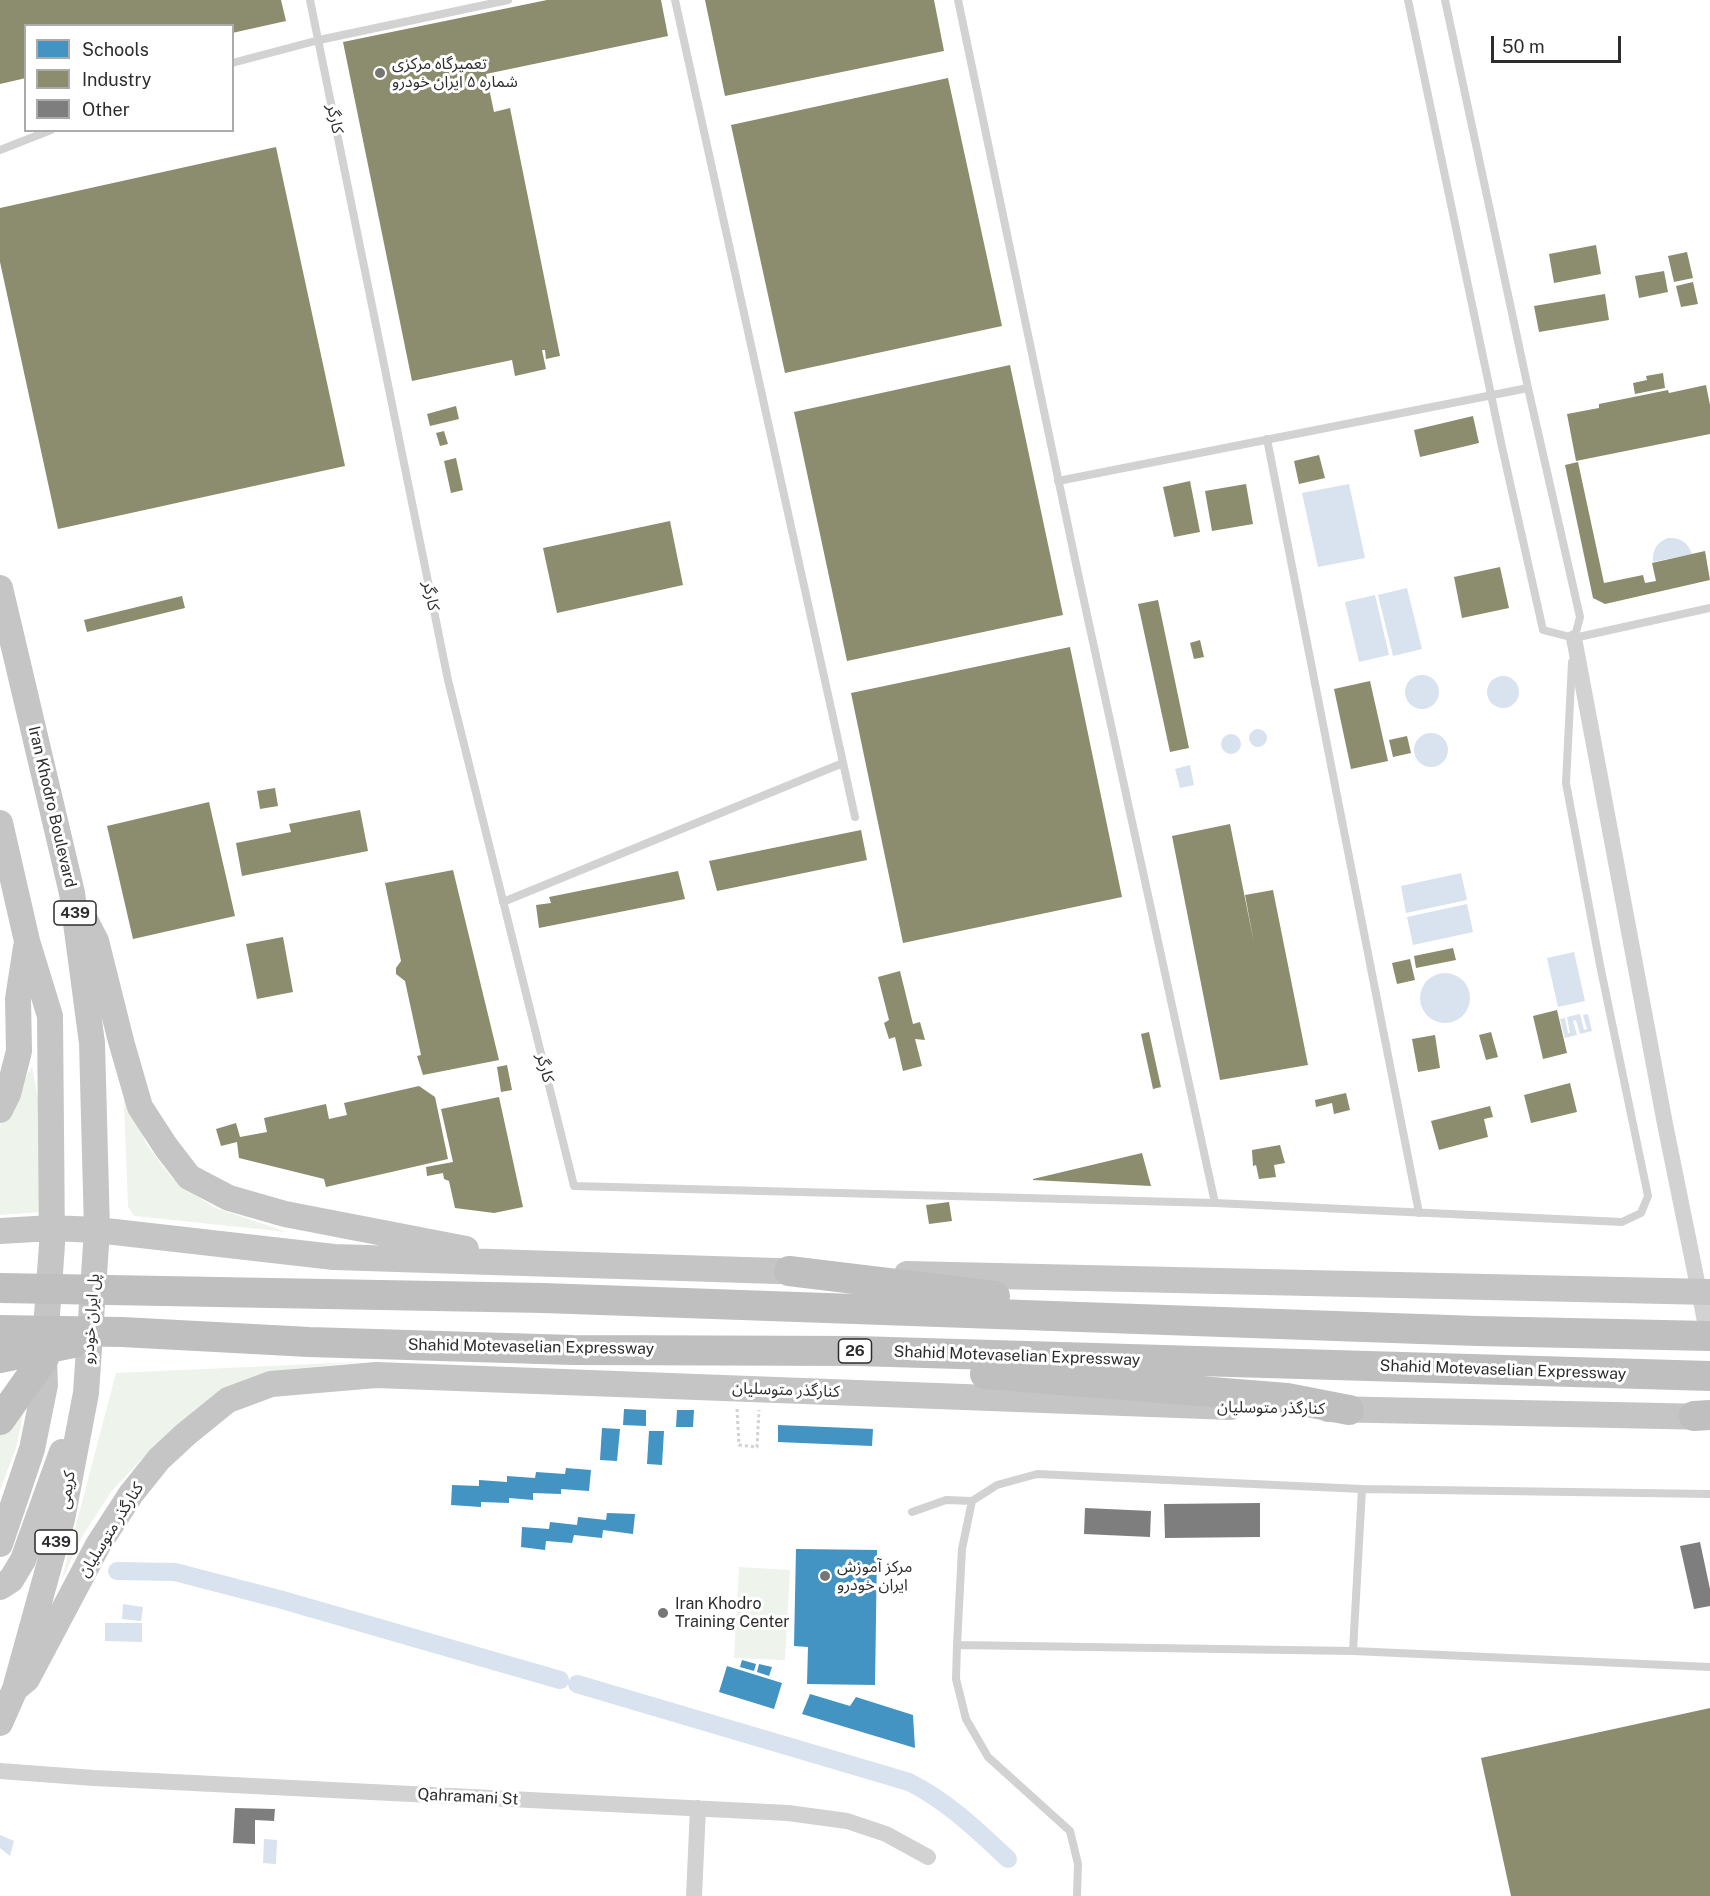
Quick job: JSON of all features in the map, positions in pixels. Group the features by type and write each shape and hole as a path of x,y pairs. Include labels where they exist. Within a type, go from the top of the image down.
{"highway":[{"path":"789,1271 1204,1321"},
{"path":"6,1288 543,1298 1477,1331 1710,1336"},
{"name":"Shahid Motevaselian Expressway","path":"0,1330 122,1332 309,1342 561,1350 856,1351 1710,1376"},
{"path":"0,1358 122,1332"},
{"path":"856,1351 979,1374 1287,1398 1349,1410"},
{"path":"0,1420 44,1358"}],"main road":[{"name":"Iran Khodro Boulevard","path":"0,588 72,893 92,1042 97,1237"},
{"path":"0,823 27,940 50,1016 52,1236 44,1358 45,1385 32,1449 0,1544"},
{"path":"72,893 96,941 140,1107 189,1177 229,1198 285,1214 540,1264"},
{"path":"0,1110 8,1094 19,1051 18,999 27,940"},
{"path":"0,1231 334,1257 789,1271 1710,1292"},
{"name":"پل ایران‌ خودرو","path":"86,1393 97,1237"},
{"name":"کنارگذر متوسلیان","path":"15,1689 27,1678 98,1545 131,1494 159,1459 204,1418 228,1400 271,1384 376,1375 1148,1405 1705,1416"},
{"path":"0,1587 11,1580 23,1560 86,1393"},
{"name":"کریمی","path":"15,1689 62,1519 86,1393"},
{"path":"0,1723 15,1689"}],"street":[{"path":"1574,638 1665,1124 1710,1347"},
{"name":"Qahramani St","path":"0,1771 94,1778 788,1813 847,1821 886,1834 928,1857"},
{"path":"694,1896 698,1808"}],"lane":[{"name":"کارگر","path":"310,0 448,680 574,1186 1215,1203"},
{"path":"234,62 319,40 507,0"},
{"path":"675,0 855,817"},
{"path":"958,0 1058,481 1215,1203 1622,1222 1641,1214 1648,1196 1600,966 1566,783 1574,638 1580,617 1528,388 1445,0"},
{"path":"1408,0 1543,630 1574,638 1710,608"},
{"path":"0,150 46,132"},
{"path":"1058,481 1528,388"},
{"path":"1267,440 1419,1212"},
{"path":"503,902 843,763"},
{"path":"912,1512 946,1500 972,1501 998,1485 1037,1474 1362,1489 1710,1494"},
{"path":"1353,1651 1362,1489"},
{"path":"972,1501 962,1549 956,1679 966,1719 988,1757 1070,1831 1078,1864 1077,1896"},
{"path":"957,1645 1353,1651 1710,1667"}],"path":[{"path":"736,1388 739,1445 758,1447"}],"shaded area":[{"path":"1349,484 1365,558 1318,567 1302,493"},
{"path":"1668,538 1683,541 1692,554 1653,562 1656,547"},
{"path":"1407,588 1422,649 1393,656 1378,595"},
{"path":"1375,595 1389,655 1359,662 1345,602"},
{"path":"1422,675 1434,680 1439,692 1434,704 1422,709 1410,704 1405,692 1410,680"},
{"path":"1503,676 1515,680 1519,692 1515,704 1503,708 1491,704 1487,692 1491,680"},
{"path":"1254,729 1262,729 1267,734 1265,745 1254,747 1249,742 1249,734"},
{"path":"1431,733 1443,738 1448,750 1443,762 1431,767 1419,762 1414,750 1419,738"},
{"path":"1231,734 1238,737 1241,744 1238,751 1231,754 1224,751 1221,744 1224,737"},
{"path":"1190,765 1194,785 1180,788 1175,769"},
{"path":"1461,873 1467,900 1406,913 1401,886"},
{"path":"1467,904 1473,932 1413,945 1407,917"},
{"path":"1574,952 1585,1001 1558,1007 1547,958"},
{"path":"1445,973 1459,977 1466,984 1470,998 1466,1012 1459,1019 1445,1023 1431,1019 1424,1012 1420,998 1424,984 1431,977"},
{"path":"1580,1014 1584,1030 1587,1029 1583,1015 1588,1014 1592,1031 1580,1034 1576,1020 1573,1021 1577,1035 1565,1038 1560,1019 1565,1018 1568,1033 1570,1033 1567,1017"},
{"path":"32,1067 39,1103 41,1212 0,1215 0,1125 15,1094"},
{"path":"123,1077 132,1111 147,1145 172,1178 213,1207 287,1232 134,1216 128,1207"},
{"path":"359,1362 283,1370 180,1424 150,1450 111,1492 82,1537 61,1582 116,1373"},
{"path":"27,1396 16,1448 0,1490 0,1430"},
{"path":"739,1567 790,1570 785,1660 734,1658"},
{"path":"123,1604 143,1607 141,1621 122,1619"},
{"path":"105,1623 142,1623 142,1642 105,1641"},
{"path":"0,1835 14,1841 10,1856 0,1848"},
{"path":"264,1839 277,1840 276,1864 263,1863"}],"building: Schools":[{"path":"624,1409 646,1410 646,1426 623,1425"},
{"path":"677,1410 694,1410 693,1427 676,1427"},
{"path":"778,1425 873,1429 872,1446 778,1442"},
{"path":"602,1428 620,1429 617,1461 600,1460"},
{"path":"649,1431 664,1431 662,1465 647,1464"},
{"path":"566,1468 591,1470 589,1491 561,1489 561,1494 533,1493 533,1500 509,1498 509,1503 481,1502 481,1507 451,1505 452,1485 479,1486 479,1480 507,1482 507,1476 535,1478 536,1472 565,1474"},
{"path":"607,1513 635,1514 633,1534 603,1530 602,1538 574,1535 572,1543 546,1541 545,1550 521,1547 522,1527 549,1529 550,1522 577,1525 578,1517 606,1520"},
{"path":"796,1549 877,1550 875,1685 807,1684 808,1647 794,1646"},
{"path":"742,1660 756,1664 754,1671 740,1667"},
{"path":"759,1664 772,1667 769,1676 757,1672"},
{"path":"727,1666 782,1683 774,1709 719,1692"},
{"path":"810,1694 850,1706 856,1697 913,1715 915,1748 802,1714"}],"building: Industry":[{"path":"0,0 281,0 286,21 234,33 234,24 24,24 24,78 0,84"},
{"path":"547,0 661,0 668,36 486,74 494,112 510,108 560,356 546,359 545,350 542,350 546,369 515,376 512,360 412,381 343,42"},
{"path":"705,0 934,0 944,51 725,96"},
{"path":"948,78 1002,326 785,373 731,125"},
{"path":"276,147 345,466 58,529 0,262 0,208"},
{"path":"1596,245 1601,274 1554,283 1549,254"},
{"path":"1687,252 1693,278 1674,282 1668,256"},
{"path":"1664,271 1668,292 1639,298 1635,276"},
{"path":"1693,282 1698,304 1681,307 1676,286"},
{"path":"1605,294 1609,320 1539,332 1534,306"},
{"path":"1010,365 1063,615 847,661 794,412"},
{"path":"1663,373 1665,388 1635,394 1633,383 1647,380 1646,376"},
{"path":"1706,385 1710,405 1710,434 1576,461 1567,414 1599,408 1599,404"},
{"path":"456,406 459,419 430,426 427,414"},
{"path":"1473,416 1479,443 1420,457 1414,430"},
{"path":"444,431 448,444 440,446 436,433"},
{"path":"1319,455 1325,478 1299,484 1294,461"},
{"path":"456,458 463,490 451,493 444,461"},
{"path":"1578,462 1604,583 1643,575 1645,583 1656,581 1652,563 1705,551 1710,580 1605,604 1593,598 1565,465"},
{"path":"1190,481 1200,532 1174,537 1163,487"},
{"path":"1246,484 1253,524 1212,531 1205,491"},
{"path":"670,521 683,585 557,613 543,548"},
{"path":"1500,567 1509,608 1462,618 1454,577"},
{"path":"182,596 185,608 87,632 84,620"},
{"path":"1158,600 1189,748 1170,752 1138,604"},
{"path":"1200,640 1204,657 1194,659 1190,643"},
{"path":"1070,647 1122,897 903,943 851,693"},
{"path":"1370,681 1388,761 1351,769 1334,689"},
{"path":"1407,736 1411,753 1393,757 1389,740"},
{"path":"275,788 278,806 260,809 257,791"},
{"path":"209,802 235,916 133,939 107,826"},
{"path":"360,810 368,851 242,876 236,843 291,832 289,824"},
{"path":"1230,824 1254,943 1245,895 1273,890 1308,1065 1220,1080 1172,836"},
{"path":"861,830 867,860 717,891 709,861"},
{"path":"453,870 499,1060 423,1075 417,1056 421,1055 405,981 396,974 396,968 401,961 385,883"},
{"path":"678,871 685,899 539,928 536,905 551,903 549,897"},
{"path":"283,937 293,992 257,999 246,944"},
{"path":"1453,948 1456,960 1416,968 1414,956"},
{"path":"1410,959 1415,980 1397,984 1392,963"},
{"path":"900,971 913,1024 920,1022 925,1040 915,1039 922,1066 903,1071 895,1037 889,1039 884,1023 889,1020 878,977"},
{"path":"1557,1010 1567,1053 1543,1059 1533,1016"},
{"path":"1149,1032 1161,1087 1153,1089 1141,1034"},
{"path":"1491,1032 1498,1057 1486,1060 1479,1035"},
{"path":"1435,1035 1440,1068 1418,1072 1412,1039"},
{"path":"507,1065 512,1090 501,1092 497,1067"},
{"path":"1570,1083 1577,1112 1531,1123 1524,1095"},
{"path":"419,1086 435,1097 448,1159 326,1187 324,1179 239,1158 237,1142 221,1146 216,1129 236,1123 240,1137 267,1132 264,1118 326,1104 329,1119 347,1115 344,1103"},
{"path":"1346,1093 1350,1110 1334,1114 1332,1103 1316,1107 1315,1100"},
{"path":"499,1097 523,1207 494,1213 455,1208 449,1181 444,1179 443,1173 427,1176 426,1167 453,1162 441,1109"},
{"path":"1490,1106 1493,1117 1484,1119 1488,1137 1439,1150 1431,1121"},
{"path":"1280,1145 1285,1163 1274,1165 1276,1177 1259,1179 1256,1165 1253,1166 1252,1150"},
{"path":"1142,1153 1151,1186 1033,1180 1033,1179"},
{"path":"949,1202 952,1221 929,1224 926,1205"},
{"path":"1710,1708 1710,1896 1511,1896 1481,1758"}],"building: Other":[{"path":"1260,1503 1260,1537 1165,1538 1164,1504"},
{"path":"1085,1508 1151,1511 1150,1537 1084,1534"},
{"path":"1700,1542 1710,1589 1710,1606 1694,1609 1680,1546"},
{"path":"235,1808 275,1809 274,1821 255,1820 255,1844 233,1843"}],"waterway":[{"path":"117,1571 175,1572 275,1598"},
{"path":"279,1599 560,1680"},
{"path":"577,1684 909,1782 949,1807 1008,1859"}],"place":[{"name":"تعمیرگاه مرکزی شماره ۵ ایران خودرو","path":"380,73"},
{"name":"مرکز آموزش ایران خودرو","path":"825,1576"},
{"name":"Iran Khodro Training Center","path":"663,1613"}]}
